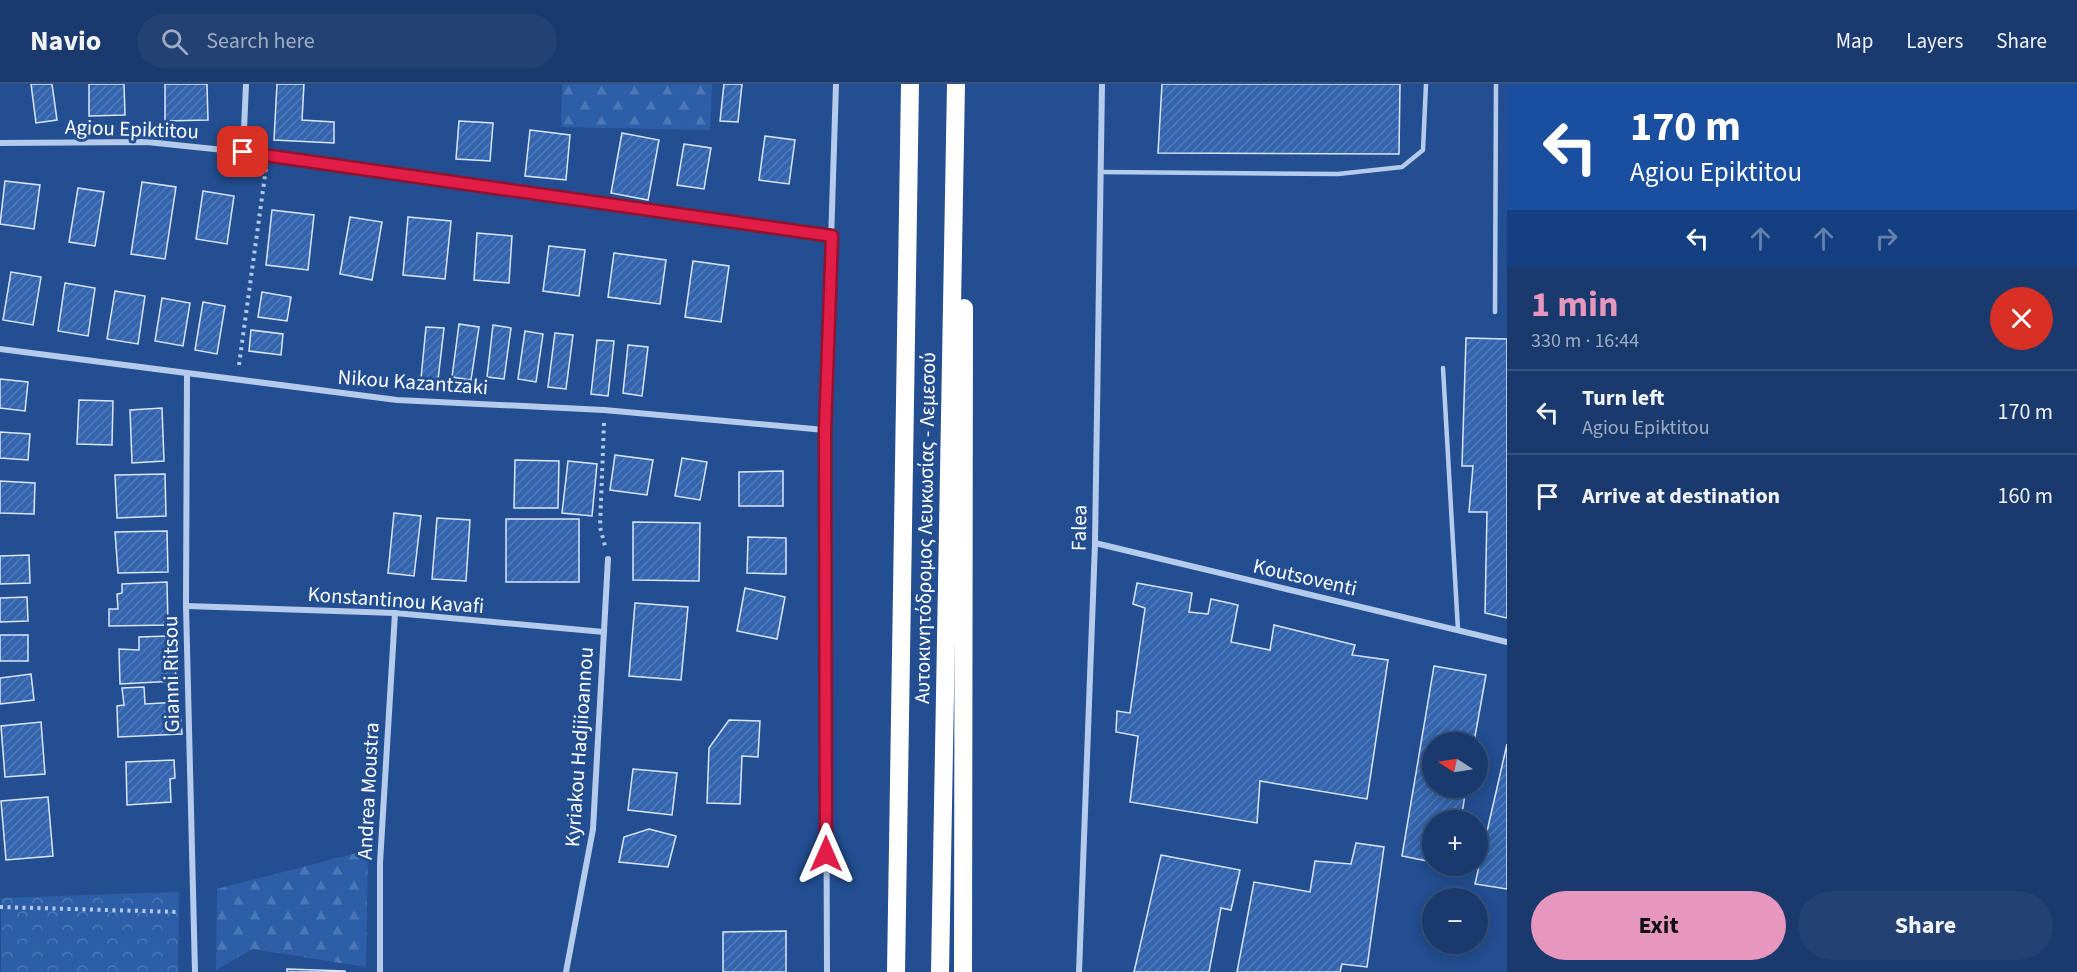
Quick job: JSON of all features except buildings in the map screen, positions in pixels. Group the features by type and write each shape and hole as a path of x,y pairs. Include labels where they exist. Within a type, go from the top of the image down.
{"highway":[{"name":"Αυτοκινητόδρομος Λευκωσίας - Λεμεσού","path":"896,972 910,84"},
{"name":"Αυτοκινητόδρομος Λευκωσίας - Λεμεσού","path":"940,972 956,84"},
{"path":"955,111 964,296 963,972"},
{"path":"890,972 896,905"}],"street":[{"path":"243,152 246,84"},
{"path":"827,972 825,430 836,84"},
{"name":"Falea","path":"1079,972 1095,543 1102,84"},
{"name":"Agiou Epiktitou","path":"0,143 147,142 243,152 832,236"},
{"name":"Nikou Kazantzaki","path":"0,349 187,375 397,400 604,410 825,430"},
{"name":"Gianni Ritsou","path":"187,375 186,606 195,972"},
{"name":"Koutsoventi","path":"1095,543 1507,642"},
{"name":"Kyriakou Hadjiioannou","path":"566,972 593,829 608,559"},
{"name":"Konstantinou Kavafi","path":"186,606 395,613 604,633"},
{"name":"Andrea Moustra","path":"380,972 380,863 395,613"}],"lane":[{"path":"1101,172 1338,174 1402,167 1423,150 1426,84"},
{"path":"1495,312 1496,84"},
{"path":"1443,368 1458,630"}],"path":[{"path":"237,381 268,156"},
{"path":"604,410 600,527 608,559"},
{"path":"0,907 194,912"}],"green space":[{"path":"562,84 712,84 710,130 561,127"},
{"path":"368,850 366,967 253,949 216,970 217,889"},
{"path":"179,892 178,972 1,972 1,898"}],"route":[{"path":"243,152 832,236 825,430 826,854"}]}
